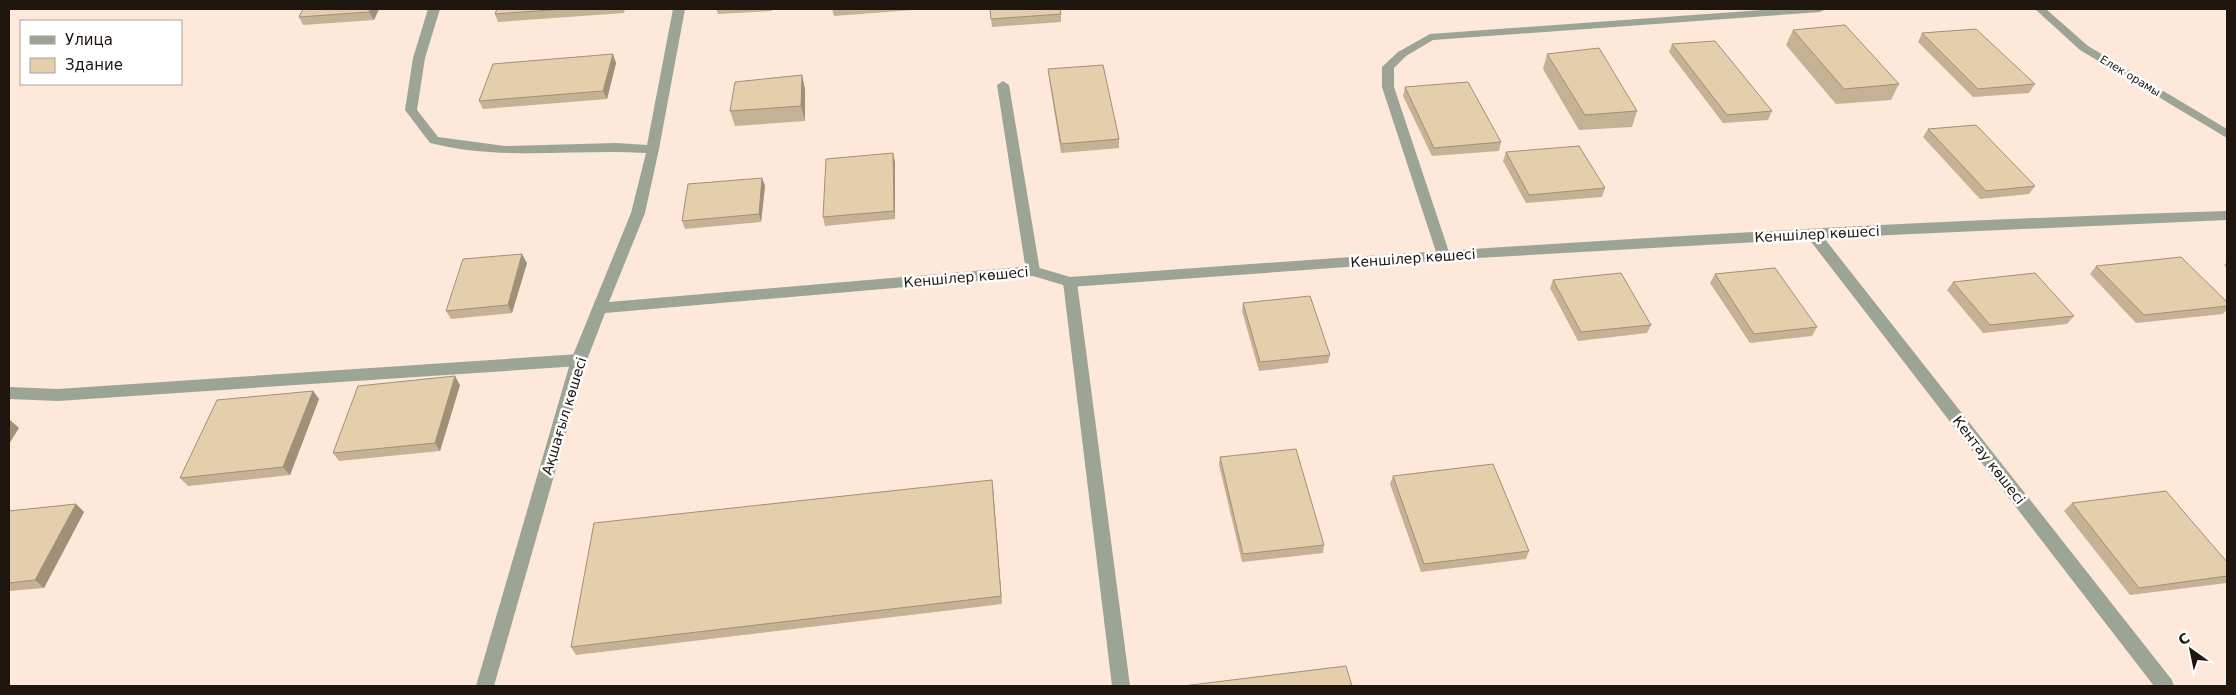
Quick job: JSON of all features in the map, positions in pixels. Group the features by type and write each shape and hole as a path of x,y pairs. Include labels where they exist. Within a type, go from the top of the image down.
{"street":[{"path":"434,9 418,58 410,110 434,140 505,150 616,147 653,149"},
{"name":"Ақшағыл көшесі","path":"485,686 579,360 602,308 638,213 653,149 679,9"},
{"path":"1443,255 1388,87 1388,66 1402,54 1430,37 1820,9"},
{"name":"Елек орамы","path":"2040,9 2084,48 2227,134"},
{"path":"1003,85 1034,271"},
{"name":"Кеншілер көшесі","path":"602,308 1034,271 1070,282 1443,255 1812,234 2227,215"},
{"name":"Кентау көшесі","path":"1812,234 2165,686"},
{"path":"1070,282 1121,686"},
{"path":"9,393 58,395 579,360"}],"building":[{"path":"303,9 371,9 369,12 299,17"},
{"path":"497,9 565,9 495,14"},
{"path":"990,9 1060,9 1061,14 991,19"},
{"path":"1845,25 1899,84 1844,89 1793,30"},
{"path":"1976,29 2035,84 1978,89 1922,33"},
{"path":"1715,41 1772,111 1727,115 1672,44"},
{"path":"1599,48 1637,111 1585,115 1547,54"},
{"path":"613,54 603,91 479,101 493,64"},
{"path":"1103,65 1119,139 1061,144 1048,69"},
{"path":"802,75 801,106 730,111 735,82"},
{"path":"1468,82 1501,142 1434,148 1405,87"},
{"path":"1976,125 2035,186 1986,191 1928,129"},
{"path":"1579,146 1605,188 1529,195 1506,152"},
{"path":"893,153 894,211 823,217 826,159"},
{"path":"762,178 759,214 682,221 688,184"},
{"path":"522,254 508,305 446,311 463,259"},
{"path":"2181,257 2227,302 2227,306 2144,315 2096,266"},
{"path":"1775,268 1817,327 1754,334 1715,274"},
{"path":"1621,273 1651,325 1581,332 1553,280"},
{"path":"2035,273 2074,316 1990,325 1953,282"},
{"path":"1310,296 1330,355 1260,362 1243,303"},
{"path":"455,376 435,443 333,453 358,386"},
{"path":"313,391 283,467 180,478 217,400"},
{"path":"1296,449 1324,545 1243,554 1220,457"},
{"path":"1493,464 1529,551 1424,564 1393,476"},
{"path":"992,480 1001,596 571,647 594,523"},
{"path":"2166,491 2227,562 2227,576 2139,588 2072,503"},
{"path":"76,504 35,580 9,583 9,511"},
{"path":"1346,666 1352,686 1183,686"}]}
